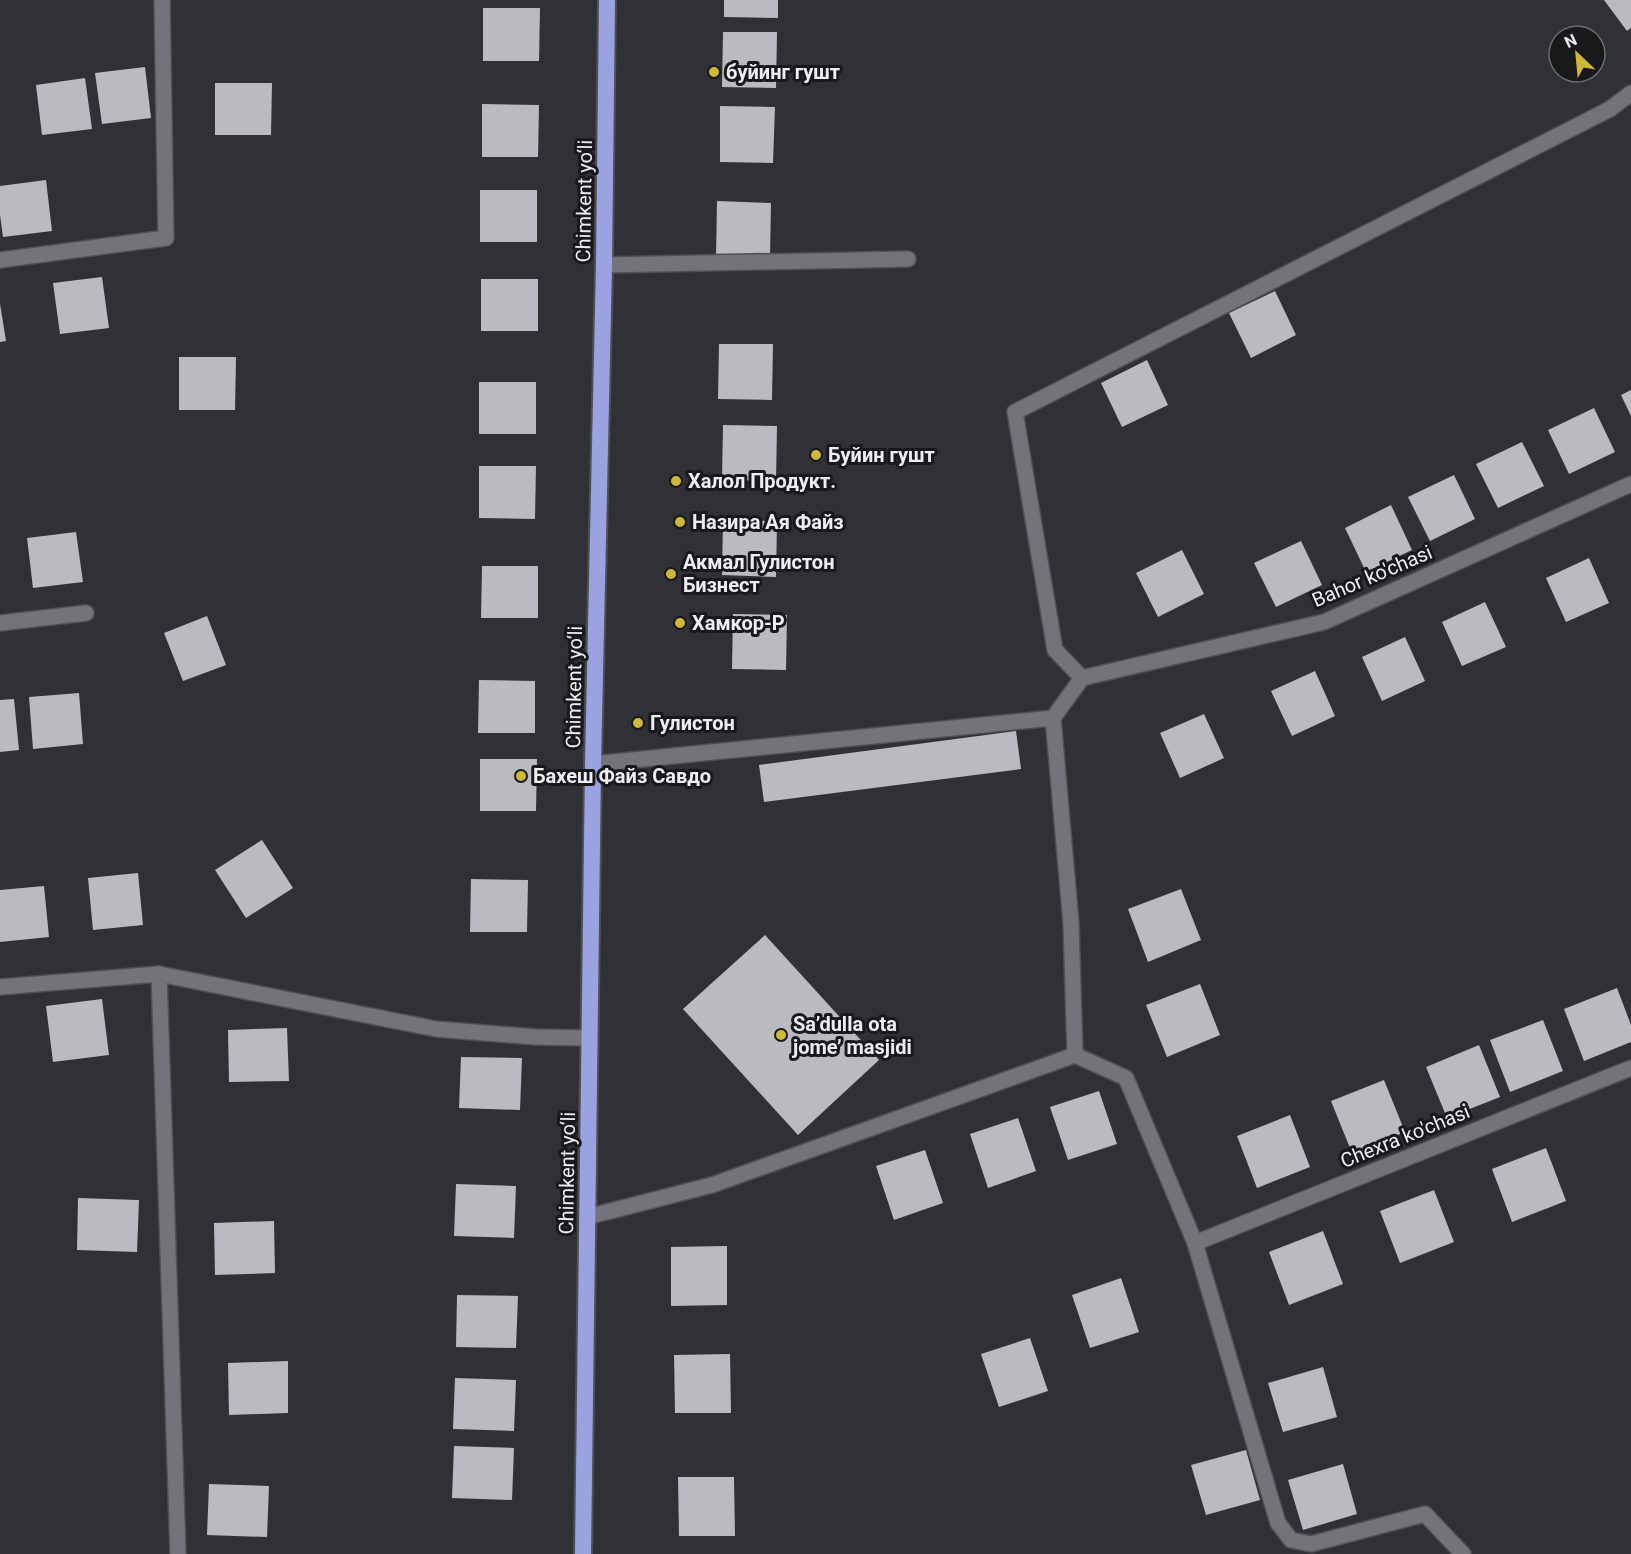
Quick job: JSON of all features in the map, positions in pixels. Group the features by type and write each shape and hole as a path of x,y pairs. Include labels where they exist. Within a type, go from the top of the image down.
{"highway":[{"name":"Chimkent yo‘li","path":"583,1554 593,764 604,265 607,0"}],"street":[{"path":"0,260 166,238 162,0"},
{"path":"1075,1055 1071,923 1053,718 1082,678 1055,650 1015,412 1610,109 1631,93"},
{"path":"604,265 908,259"},
{"name":"Bahor ko'chasi","path":"1082,678 1324,622 1631,484"},
{"path":"0,623 86,613"},
{"path":"593,764 1053,718"},
{"path":"159,974 178,1554"},
{"path":"0,987 159,974 436,1029 536,1037 591,1038"},
{"path":"587,1216 712,1185 1075,1055 1126,1078 1195,1244 1278,1523 1291,1540 1311,1544 1425,1514 1463,1554"},
{"name":"Chexra ko'chasi","path":"1195,1244 1631,1068"}],"building":[{"path":"724,0 778,0 778,18 724,17"},
{"path":"1604,0 1631,0 1631,28 1627,31"},
{"path":"483,8 540,8 539,61 483,61"},
{"path":"723,32 777,32 776,88 722,87"},
{"path":"145,67 151,118 102,124 95,73"},
{"path":"85,78 92,129 42,135 36,85"},
{"path":"215,83 272,83 271,135 215,135"},
{"path":"482,104 539,105 538,157 482,157"},
{"path":"720,106 775,107 773,163 720,162"},
{"path":"46,180 52,231 3,237 0,186"},
{"path":"480,190 537,190 537,242 480,242"},
{"path":"717,201 771,203 770,258 716,257"},
{"path":"102,277 109,328 60,334 53,283"},
{"path":"481,279 538,279 538,331 481,331"},
{"path":"1275,291 1296,335 1251,358 1229,313"},
{"path":"0,304 6,341 0,342"},
{"path":"719,344 773,344 772,400 718,399"},
{"path":"179,357 236,357 235,410 179,410"},
{"path":"1147,360 1168,405 1122,427 1101,383"},
{"path":"479,382 536,382 536,434 479,434"},
{"path":"1631,390 1631,416 1621,395"},
{"path":"1594,408 1615,452 1569,474 1548,430"},
{"path":"723,425 777,426 776,481 722,480"},
{"path":"1522,442 1544,486 1498,508 1476,464"},
{"path":"479,466 536,466 535,519 479,518"},
{"path":"1454,475 1475,519 1430,541 1408,497"},
{"path":"1391,505 1412,550 1366,572 1345,528"},
{"path":"723,520 777,521 776,577 722,575"},
{"path":"76,532 83,582 33,588 27,538"},
{"path":"1301,541 1322,585 1276,607 1254,563"},
{"path":"1182,550 1204,594 1158,617 1136,573"},
{"path":"1589,558 1609,603 1566,622 1546,578"},
{"path":"482,566 538,566 538,618 481,618"},
{"path":"1485,602 1506,647 1462,666 1442,622"},
{"path":"733,614 787,615 786,670 732,669"},
{"path":"207,616 226,665 183,681 164,633"},
{"path":"1405,637 1425,681 1382,701 1362,657"},
{"path":"1315,671 1335,716 1292,736 1271,691"},
{"path":"479,680 535,681 535,733 478,733"},
{"path":"79,693 83,744 33,749 29,697"},
{"path":"14,699 19,750 0,752 0,700"},
{"path":"1204,714 1224,758 1180,778 1160,733"},
{"path":"1016,731 1021,769 764,802 759,765"},
{"path":"480,759 537,759 536,811 480,811"},
{"path":"262,840 293,888 246,918 215,870"},
{"path":"138,873 143,925 93,930 88,878"},
{"path":"471,879 528,880 527,932 470,932"},
{"path":"44,886 49,937 0,942 0,890"},
{"path":"1181,889 1201,940 1148,962 1128,909"},
{"name":"Sa’dulla ota jome’ masjidi","path":"765,935 879,1060 798,1135 683,1009"},
{"path":"1200,984 1220,1035 1167,1057 1146,1005"},
{"path":"1617,988 1631,1025 1631,1042 1584,1061 1564,1009"},
{"path":"102,999 109,1055 53,1062 46,1006"},
{"path":"1543,1020 1563,1071 1510,1092 1490,1040"},
{"path":"287,1028 289,1081 229,1082 228,1030"},
{"path":"1479,1045 1500,1097 1447,1118 1426,1067"},
{"path":"461,1057 522,1058 520,1110 459,1108"},
{"path":"1384,1080 1405,1132 1352,1153 1331,1101"},
{"path":"1099,1091 1117,1144 1068,1160 1050,1107"},
{"path":"1290,1115 1310,1167 1257,1188 1237,1136"},
{"path":"1018,1118 1036,1171 988,1188 970,1134"},
{"path":"1546,1148 1566,1201 1512,1222 1492,1169"},
{"path":"925,1150 943,1203 894,1220 876,1166"},
{"path":"456,1184 516,1186 514,1238 454,1236"},
{"path":"1434,1190 1454,1242 1400,1263 1380,1211"},
{"path":"78,1198 139,1200 137,1252 77,1250"},
{"path":"274,1221 275,1273 215,1275 214,1223"},
{"path":"1323,1231 1343,1284 1289,1305 1269,1252"},
{"path":"727,1246 727,1305 671,1306 671,1247"},
{"path":"1121,1278 1139,1332 1090,1348 1072,1295"},
{"path":"457,1295 518,1296 516,1348 456,1347"},
{"path":"1030,1338 1048,1391 999,1407 981,1354"},
{"path":"730,1354 731,1413 675,1413 674,1355"},
{"path":"288,1361 288,1413 229,1415 228,1363"},
{"path":"1323,1367 1337,1417 1283,1432 1268,1383"},
{"path":"455,1378 516,1380 514,1431 453,1429"},
{"path":"454,1446 514,1448 512,1500 452,1498"},
{"path":"1246,1450 1260,1500 1206,1515 1191,1465"},
{"path":"1343,1464 1357,1514 1303,1530 1288,1480"},
{"path":"678,1477 734,1477 735,1536 679,1536"},
{"path":"209,1484 269,1486 267,1537 207,1535"}],"place":[{"name":"буйинг гушт","path":"714,72"},
{"name":"Буйин гушт","path":"816,455"},
{"name":"Халол Продукт.","path":"676,481"},
{"name":"Назира Ая Файз","path":"680,522"},
{"name":"Акмал Гулистон Бизнест","path":"671,574"},
{"name":"Хамкор-Р","path":"680,623"},
{"name":"Гулистон","path":"638,723"},
{"name":"Бахеш Файз Савдо","path":"521,776"},
{"name":"Sa’dulla ota jome’ masjidi","path":"781,1035"}]}
